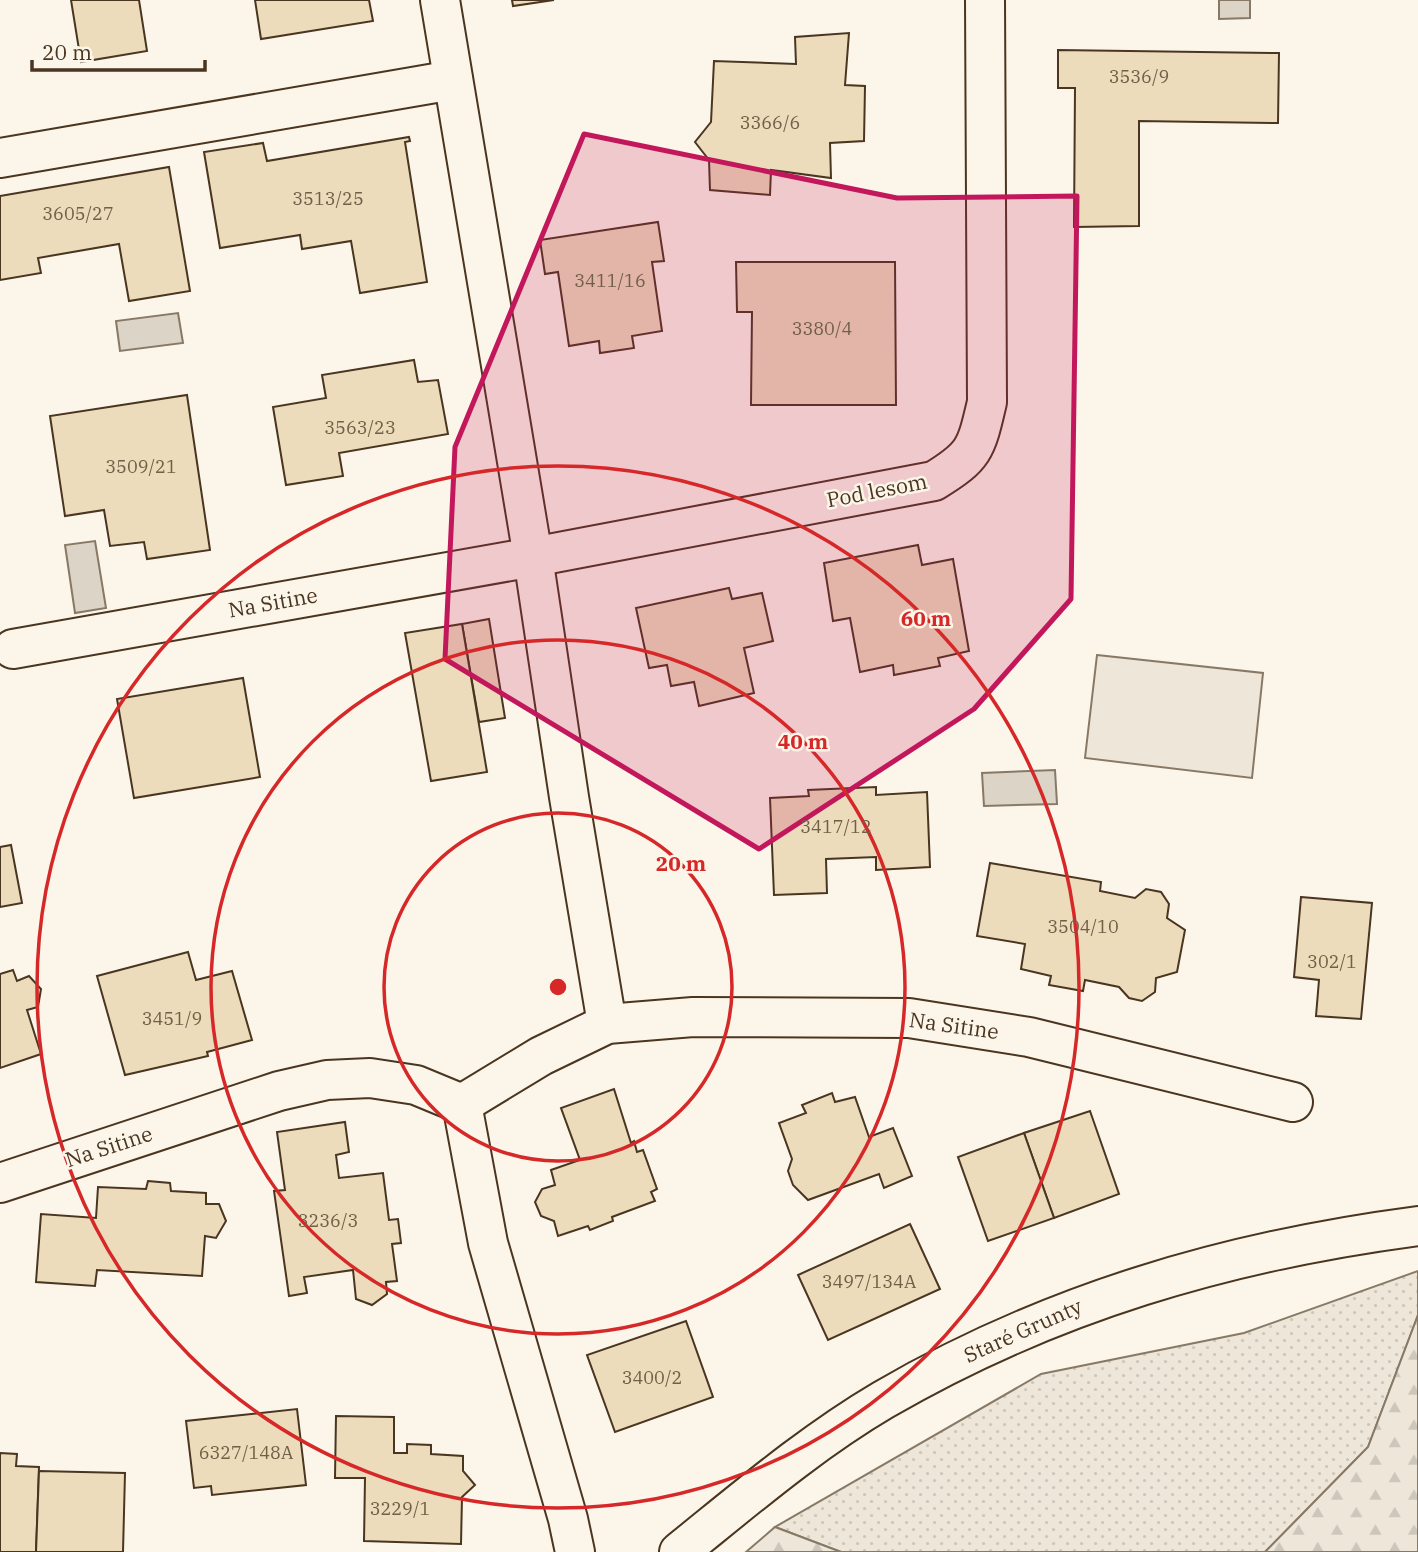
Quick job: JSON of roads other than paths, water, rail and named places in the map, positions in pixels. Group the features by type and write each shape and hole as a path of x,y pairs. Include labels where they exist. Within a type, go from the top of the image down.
{"street":[{"path":"440,0 533,557 607,1024"},
{"name":"Pod lesom","path":"533,557 933,481 960,465 978,441 987,402 985,0"},
{"path":"0,158 453,80"},
{"name":"Na Sitine","path":"13,649 533,557"},
{"name":"Na Sitine","path":"0,1183 279,1091 327,1080 370,1078 416,1085 462,1104 541,1056 607,1024 693,1017 909,1018 1029,1038 1293,1101"},
{"path":"462,1104 488,1243 568,1519 575,1552"},
{"name":"Staré Grunty","path":"679,1552 782,1468 870,1408 989,1343 1083,1304 1241,1258 1339,1237 1418,1226"}]}
